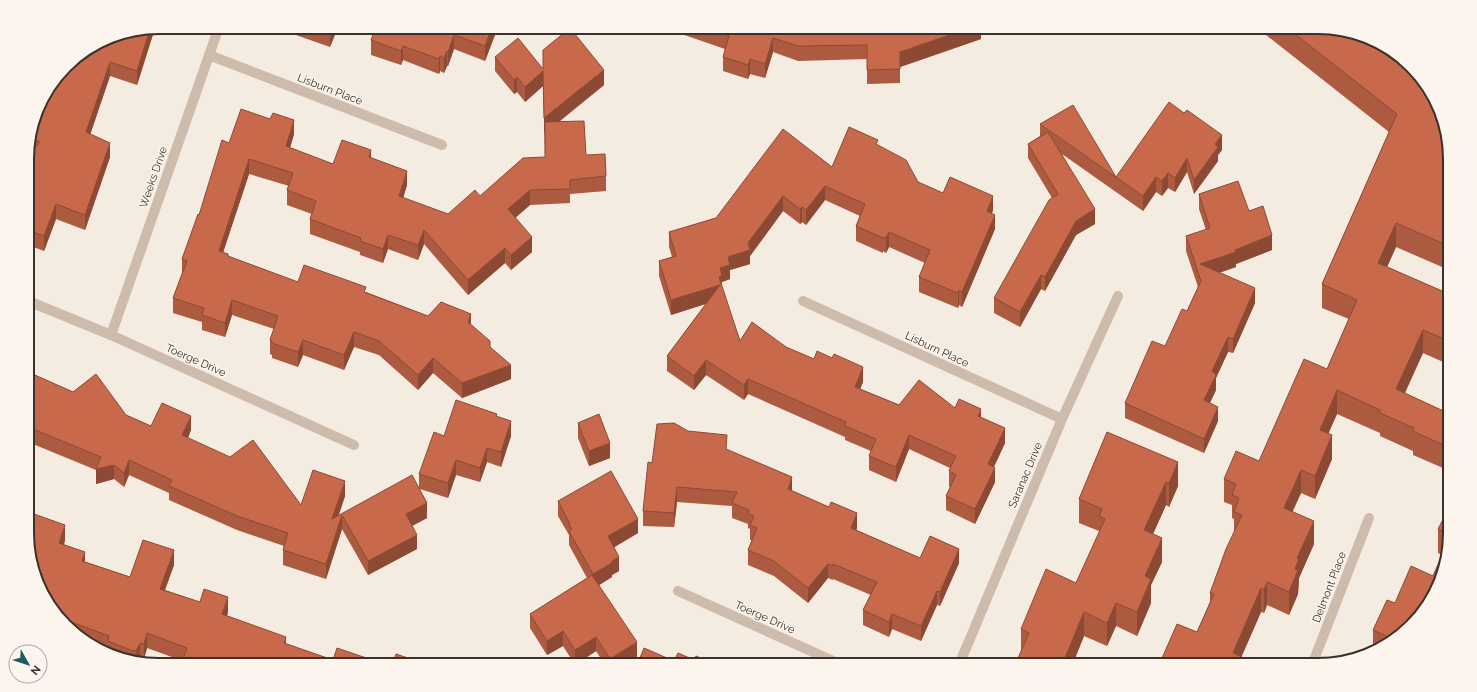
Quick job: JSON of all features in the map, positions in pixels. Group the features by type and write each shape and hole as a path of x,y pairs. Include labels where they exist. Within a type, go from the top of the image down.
{"street":[{"name":"Weeks Drive","path":"110,335 216,34"},
{"name":"Lisburn Place","path":"209,55 442,145"},
{"name":"Saranac Drive","path":"961,658 1062,419 1118,296"},
{"name":"Lisburn Place","path":"803,301 1062,419"},
{"name":"Toerge Drive","path":"34,303 110,335 354,445"},
{"name":"Delmont Place","path":"1315,658 1369,518"},
{"name":"Toerge Drive","path":"678,592 826,658"}],"building":[{"path":"373,34 489,34 485,46 454,35 448,52 447,51 444,58 440,56 439,59 403,46 401,51 371,40"},
{"path":"563,34 575,34 604,70 544,118 543,71 525,87 517,77 514,80 495,57 518,38 543,69 543,50"},
{"path":"723,34 953,34 900,52 900,69 867,70 867,45 798,46 773,38 765,64 750,59 748,65 723,57 729,36"},
{"path":"1295,34 1343,36 1366,43 1381,51 1394,60 1417,83 1434,111 1439,126 1442,143 1443,243 1396,223 1378,263 1443,291 1443,338 1423,330 1396,389 1443,411 1443,445 1413,431 1414,428 1380,413 1380,410 1337,390 1320,430 1332,435 1315,476 1301,470 1284,508 1314,521 1297,558 1299,559 1295,569 1298,570 1289,592 1267,582 1264,590 1261,588 1233,653 1244,658 1162,658 1177,624 1197,632 1214,594 1210,593 1226,549 1242,515 1234,512 1239,498 1232,495 1236,484 1224,479 1236,451 1259,461 1304,359 1327,369 1357,300 1322,284 1397,114"},
{"path":"148,35 137,71 110,62 86,132 110,143 85,215 56,204 44,236 34,232 34,151 40,142 35,140 43,111 60,83 77,65 89,55 111,43 134,36"},
{"path":"1169,102 1184,113 1187,110 1222,135 1215,144 1218,147 1194,180 1187,158 1175,178 1168,173 1162,181 1156,177 1143,196 1040,124 1073,105 1116,177"},
{"path":"241,109 270,119 273,113 294,120 286,146 333,164 342,140 371,150 369,157 407,171 399,196 448,214 475,190 480,196 523,158 545,157 545,122 584,121 586,155 605,154 606,176 570,180 570,189 530,190 508,209 532,237 511,255 505,248 468,280 424,230 418,245 388,235 383,249 360,241 361,238 310,219 316,201 287,190 293,173 249,159 219,251 228,254 228,256 298,282 304,265 366,287 364,292 428,316 441,302 471,314 468,322 490,341 490,347 511,365 462,383 433,358 418,375 379,341 354,332 344,355 303,340 298,352 272,343 270,340 278,316 232,300 225,323 202,315 204,308 173,298 187,261 182,259 198,214 199,215 222,140 229,143"},
{"path":"849,127 878,140 876,144 906,160 918,182 943,193 950,177 993,196 987,211 995,215 962,292 959,290 958,293 919,277 930,250 889,232 886,238 883,238 856,226 865,204 825,186 806,210 802,207 800,209 783,196 748,243 750,250 728,257 730,265 720,268 722,275 719,277 740,341 752,322 786,347 814,359 817,351 832,358 834,354 863,367 855,387 899,405 919,380 955,408 959,399 981,409 978,416 1005,428 988,464 995,468 975,509 946,496 956,475 949,471 956,456 909,435 896,467 869,456 876,439 845,426 846,422 748,379 744,385 706,360 694,376 667,356 720,285 671,300 659,261 676,256 669,232 716,218 783,129 832,167"},
{"path":"1048,132 1095,209 1076,221 1045,277 1041,275 1020,312 994,298 1049,200 1058,194 1028,144"},
{"path":"1238,181 1249,211 1263,206 1272,235 1235,250 1236,252 1200,264 1255,288 1233,339 1228,337 1212,371 1216,375 1204,400 1218,407 1204,439 1125,403 1152,341 1165,346 1182,309 1187,311 1201,281 1186,236 1210,228 1199,194"},
{"path":"96,374 126,415 151,426 162,403 191,416 182,435 230,457 253,440 301,505 313,470 345,481 332,519 412,475 427,503 406,514 417,535 368,561 342,515 326,564 283,550 288,533 237,516 169,486 172,480 129,460 124,473 114,465 96,469 101,457 34,429 34,375 73,392"},
{"path":"456,400 497,414 496,416 511,421 501,452 487,448 480,468 456,460 448,483 419,474 434,432 444,436"},
{"path":"599,414 610,443 589,451 578,423"},
{"path":"674,423 688,431 727,435 726,449 792,477 788,489 829,507 831,502 857,513 851,528 920,558 930,536 959,549 940,592 937,591 921,626 892,614 889,622 863,610 877,582 833,564 833,566 828,564 808,588 774,561 748,550 757,528 750,525 754,516 748,514 749,510 732,503 737,492 677,487 674,513 643,511 648,462 652,463 657,424"},
{"path":"1107,432 1178,462 1169,483 1166,482 1144,530 1162,538 1145,576 1151,579 1137,612 1116,603 1107,623 1084,612 1065,658 1018,658 1029,633 1021,629 1046,569 1076,583 1105,519 1099,516 1102,509 1079,499"},
{"path":"611,471 638,519 608,536 619,557 593,574 569,531 572,529 558,501"},
{"path":"34,514 65,525 59,543 85,552 82,561 130,577 143,540 174,550 160,589 200,602 204,589 228,597 222,614 286,637 284,643 327,658 183,658 187,648 147,633 144,644 140,643 136,651 108,641 109,636 73,622 60,609 51,596 43,581 38,566 35,549"},
{"path":"1443,519 1443,532 1438,529"},
{"path":"1441,557 1434,581 1426,596 1406,621 1387,637 1373,630 1387,600 1395,603 1411,566 1433,576"},
{"path":"592,575 637,642 612,658 609,658 596,637 575,650 563,631 547,641 530,614"},
{"path":"337,648 366,658 334,658"},
{"path":"644,648 667,658 640,658"},
{"path":"678,653 689,658 676,658"},
{"path":"396,654 408,658 395,658"}]}
